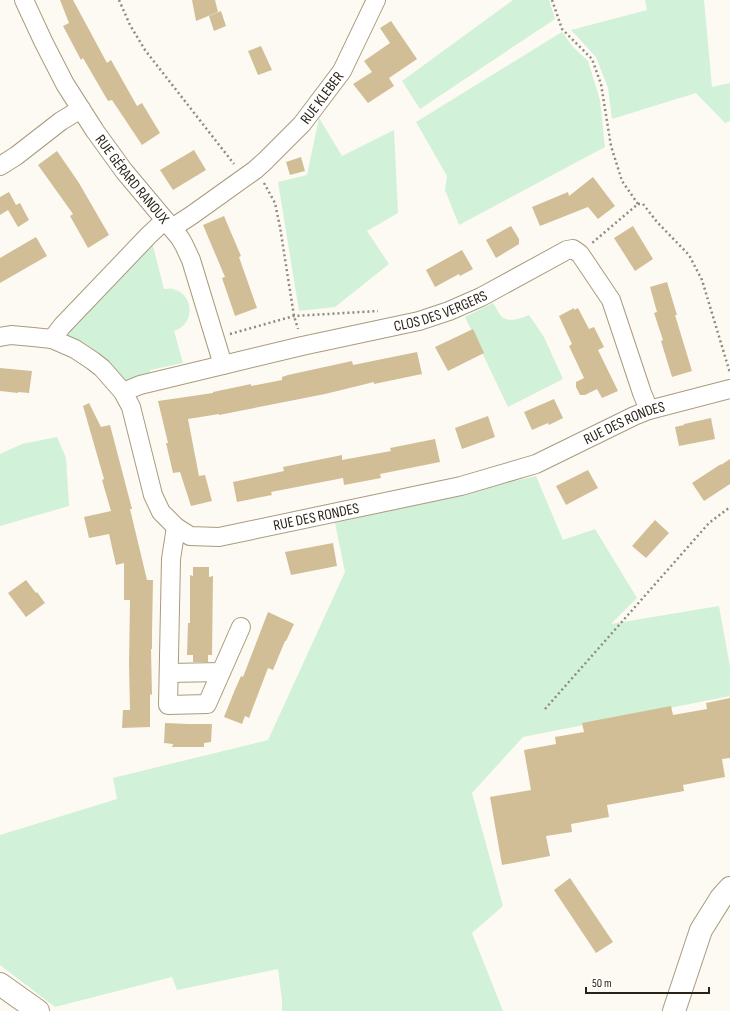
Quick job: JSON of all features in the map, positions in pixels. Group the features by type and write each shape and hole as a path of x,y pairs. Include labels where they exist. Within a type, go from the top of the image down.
{"main road":[{"path":"674,1011 701,930 721,898 730,888"},
{"path":"0,984 38,1011"}],"street":[{"name":"RUE GÉRARD RANOUX","path":"24,0 65,84 106,148 180,238 184,245 191,260 223,365"},
{"name":"RUE KLEBER","path":"52,339 62,326 149,235 168,224 192,215 250,174 302,124 342,71 376,0"},
{"path":"0,166 16,156 61,121 81,109"},
{"name":"CLOS DES VERGERS","path":"123,392 140,385 302,346 419,321 449,311 481,297 567,250 574,250 580,254"},
{"path":"580,254 611,300 649,410"},
{"name":"RUE DES RONDES","path":"0,337 11,335 52,339 75,349 93,360 102,368 123,392 130,407 153,495 161,512 176,527 190,536 219,537 461,486 536,464 649,410 730,389"},
{"path":"176,527 171,559 168,705 207,704 241,626"},
{"path":"169,673 221,672"}],"path":[{"path":"119,0 130,25 145,50 198,119 250,174 266,186 275,203 294,316 302,346"},
{"path":"552,0 562,29 592,59 601,84 611,146 622,181 638,204 643,204 657,222 689,255 702,280 730,373"},
{"path":"580,254 638,204"},
{"path":"215,338 294,316 380,311"},
{"path":"545,709 710,523 730,507"}],"green space":[{"path":"513,0 549,0 555,19 420,109 402,81"},
{"path":"645,0 704,0 712,87 730,83 730,121 725,123 696,93 612,119 608,88 596,57 571,30 647,10"},
{"path":"562,32 573,47 588,61 600,100 605,147 459,225 445,190 447,176 416,122"},
{"path":"319,118 342,156 394,130 398,213 367,231 389,264 335,307 299,311 278,182 307,175"},
{"path":"152,242 164,289 172,289 180,292 189,303 190,310 186,322 174,331 183,363 150,370 151,377 133,381 124,380 70,339 66,330"},
{"path":"493,303 501,316 508,320 529,315 544,337 563,379 508,407 465,317"},
{"path":"57,437 66,458 69,506 0,526 0,454 22,444"},
{"path":"536,476 563,540 595,529 637,598 611,624 719,606 730,667 730,696 523,737 472,793 503,906 472,933 503,1011 282,1011 278,969 177,990 172,977 55,1007 0,965 0,835 117,799 113,778 268,740 345,572 335,523"}],"building":[{"path":"60,0 73,0 107,63 111,60 137,106 142,103 160,133 142,145 112,100 108,101 83,58 81,60 63,26 69,23"},
{"path":"192,0 215,0 218,12 196,21"},
{"path":"221,11 226,26 214,31 209,16"},
{"path":"391,21 417,59 389,78 394,86 368,103 353,84 372,72 364,61 390,43 380,28"},
{"path":"261,46 272,70 258,75 248,51"},
{"path":"194,150 206,170 173,190 160,170"},
{"path":"57,151 79,183 109,235 88,248 70,216 73,214 38,165"},
{"path":"301,157 305,171 290,175 286,162"},
{"path":"593,177 615,206 598,219 588,207 540,226 532,207 568,192 569,196"},
{"path":"9,192 16,205 20,203 29,220 18,227 8,210 0,215 0,197"},
{"path":"224,216 241,256 239,257 257,308 235,316 222,278 225,277 203,225"},
{"path":"511,226 519,239 519,244 496,258 486,240"},
{"path":"633,226 653,259 635,271 614,238"},
{"path":"36,237 47,256 0,283 0,258"},
{"path":"462,250 473,269 460,276 459,274 435,287 426,270"},
{"path":"667,282 677,315 675,315 692,371 672,377 661,341 663,340 654,313 657,312 650,287"},
{"path":"574,308 574,310 578,308 589,329 594,327 604,347 598,350 618,391 602,398 597,389 585,395 580,395 576,387 576,382 584,378 569,346 572,344 559,316"},
{"path":"473,329 484,353 448,371 435,347"},
{"path":"417,352 422,374 374,384 374,382 325,394 219,415 188,419 199,476 205,475 212,501 191,506 180,472 173,473 166,443 168,443 158,401 213,393 251,384 251,386 282,380 282,377 288,375 352,361 353,365"},
{"path":"0,368 32,371 29,393 0,391"},
{"path":"554,399 563,418 549,425 548,423 532,430 524,412"},
{"path":"89,403 101,427 110,425 132,509 130,509 147,580 153,580 151,649 152,695 150,694 150,727 122,728 123,710 130,710 130,600 124,600 124,563 116,565 109,534 89,538 84,517 111,511 102,480 104,479 83,406"},
{"path":"488,416 495,437 462,449 455,428"},
{"path":"711,418 715,439 679,446 675,427"},
{"path":"435,439 440,462 380,474 381,478 344,485 343,478 271,492 272,495 237,502 233,482 284,471 283,467 342,455 342,460 391,451 390,448"},
{"path":"730,459 730,484 704,501 692,483"},
{"path":"588,470 598,488 566,505 556,486"},
{"path":"655,520 669,533 646,558 632,546"},
{"path":"333,543 337,566 291,575 285,552"},
{"path":"193,567 209,567 209,577 213,576 212,655 208,655 208,662 193,662 193,655 187,655 188,623 190,623 190,575 193,576"},
{"path":"26,580 45,603 26,617 8,593"},
{"path":"268,612 294,624 273,670 268,668 249,718 245,716 242,724 224,717 241,676 243,677"},
{"path":"730,698 730,758 722,759 725,777 683,785 684,791 607,805 609,817 571,824 572,832 546,836 550,856 502,865 490,797 531,790 524,750 556,744 555,737 584,732 582,723 671,706 673,715 707,709 706,703"},
{"path":"165,723 212,724 211,742 204,743 204,747 172,747 173,744 164,743"},
{"path":"570,878 613,942 596,953 554,890"}]}
